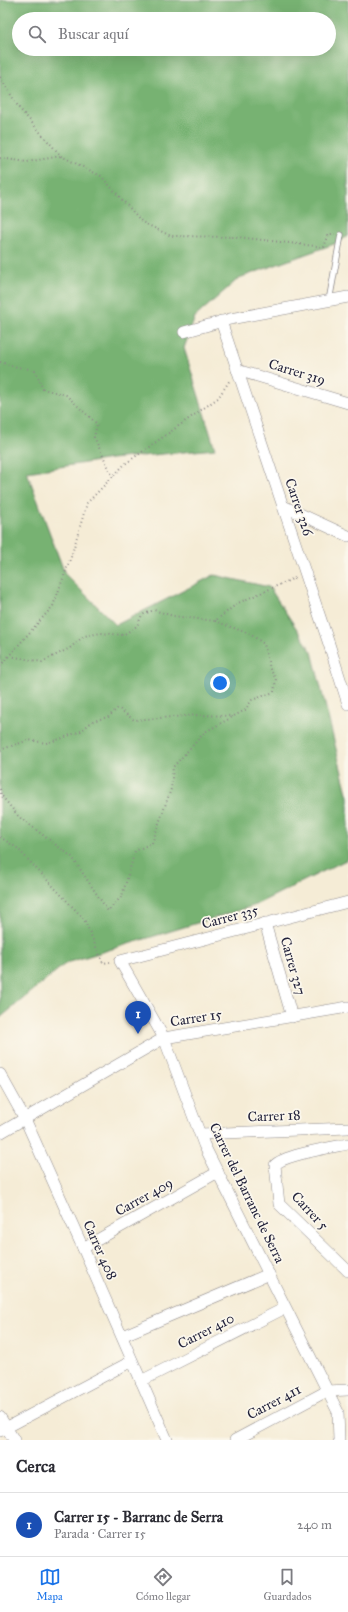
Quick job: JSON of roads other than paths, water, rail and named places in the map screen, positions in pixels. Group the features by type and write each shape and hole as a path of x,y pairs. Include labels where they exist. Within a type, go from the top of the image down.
{"street":[{"path":"184,332 221,321 348,298"},
{"name":"Carrer 326","path":"221,321 306,573 348,704"},
{"name":"Carrer 319","path":"237,370 348,403"},
{"path":"283,506 348,536"},
{"name":"Carrer 335","path":"120,961 348,902"},
{"name":"Carrer 327","path":"265,924 292,1017"},
{"name":"Carrer del Barranc de Serra","path":"120,961 164,1038 201,1134 218,1172 338,1412 339,1440"},
{"name":"Carrer 15","path":"0,1133 164,1038 348,1007"},
{"name":"Carrer 408","path":"0,1074 25,1119 167,1440"},
{"name":"Carrer 18","path":"201,1134 348,1128"},
{"name":"Carrer 5","path":"348,1144 278,1161 275,1165 279,1204 348,1271"},
{"name":"Carrer 409","path":"83,1248 218,1172"},
{"name":"Carrer 410","path":"122,1336 269,1274"},
{"name":"Carrer 410","path":"141,1381 285,1308"},
{"path":"3,1429 132,1361"},
{"path":"327,1391 348,1390"},
{"name":"Carrer 411","path":"235,1440 327,1391"},
{"path":"0,1416 3,1429 14,1440"}],"lane":[{"path":"329,301 341,235"}],"place":[{"name":"Carrer 15 - Barranc de Serra","path":"138,1034"}]}
